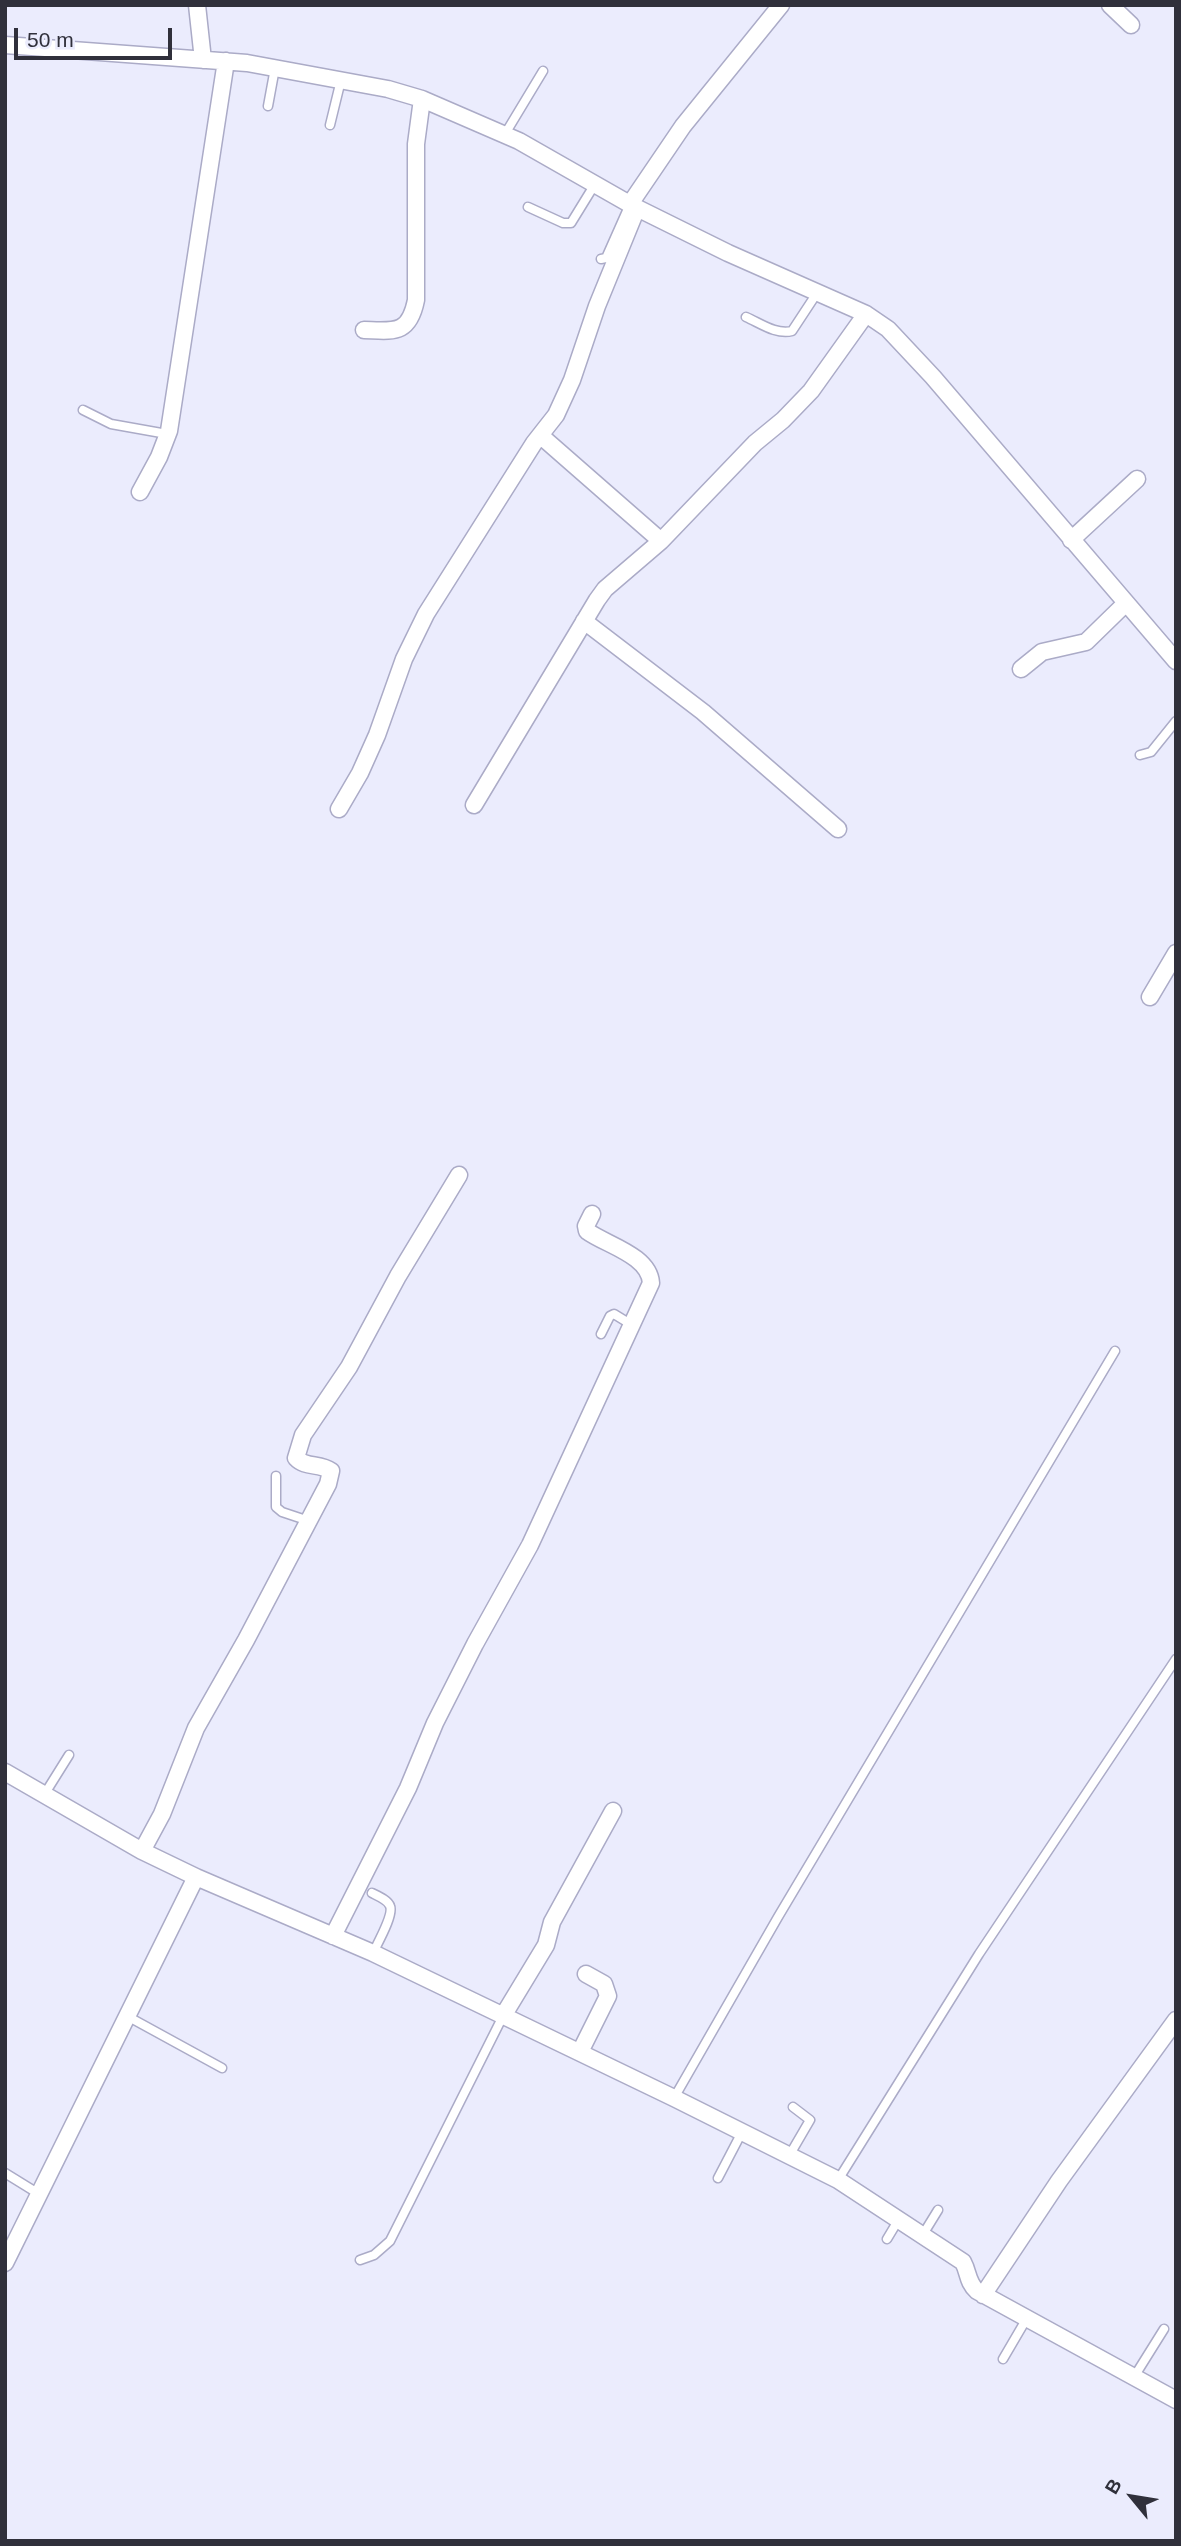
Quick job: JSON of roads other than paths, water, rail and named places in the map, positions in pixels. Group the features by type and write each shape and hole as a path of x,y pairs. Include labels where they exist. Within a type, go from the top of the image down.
{"street":[{"path":"197,5 203,60"},
{"path":"339,809 364,764 404,659 426,614 534,443 556,415 572,380 634,206 683,126 781,5"},
{"path":"1110,5 1131,25"},
{"path":"5,45 226,61 388,89 422,99 505,134 634,206 866,314 888,330 933,377 1176,661"},
{"path":"139,492 159,457 167,434 209,184 226,61"},
{"path":"364,330 393,331 402,328 413,313 416,293 416,144 422,99"},
{"path":"474,805 583,621 605,590 661,541 755,443 783,420 811,391 866,314"},
{"path":"541,436 661,541"},
{"path":"1071,540 1137,479"},
{"path":"1021,669 1042,652 1086,642 1125,604"},
{"path":"583,621 703,712 838,829"},
{"path":"1150,997 1176,953"},
{"path":"142,1851 162,1814 196,1728 325,1491 331,1473 325,1467 305,1464 298,1460 297,1452 303,1434 349,1367 398,1276 459,1175"},
{"path":"333,1936 408,1788 435,1723 530,1545 651,1283 649,1274 638,1260 586,1231 592,1214"},
{"path":"5,1772 142,1851 373,1953 838,2180 963,2262 968,2281 983,2295 1176,2400"},
{"path":"503,2016 546,1945 552,1922 613,1811"},
{"path":"5,2263 196,1877"},
{"path":"580,2052 608,1996 604,1984 586,1975"},
{"path":"983,2295 1059,2180 1176,2020"}],"lane":[{"path":"268,106 275,68"},
{"path":"505,134 543,71"},
{"path":"330,125 341,80"},
{"path":"528,207 563,223 571,223 595,184"},
{"path":"601,259 606,258 634,206"},
{"path":"746,317 783,332 792,331 817,293"},
{"path":"83,410 111,424 167,434"},
{"path":"1140,755 1151,752 1176,721"},
{"path":"601,1334 610,1316 614,1314 632,1325"},
{"path":"674,2098 778,1917 1115,1351"},
{"path":"276,1476 276,1507 282,1512 309,1521"},
{"path":"838,2180 979,1954 1176,1659"},
{"path":"44,1795 69,1755"},
{"path":"372,1894 389,1903 391,1908 373,1953"},
{"path":"127,2016 222,2068"},
{"path":"360,2260 374,2255 390,2241 503,2016"},
{"path":"789,2155 810,2120 793,2107"},
{"path":"718,2178 743,2132"},
{"path":"5,2173 39,2194"},
{"path":"922,2236 938,2210"},
{"path":"887,2239 899,2219"},
{"path":"1003,2359 1027,2318"},
{"path":"1134,2377 1164,2329"}]}
